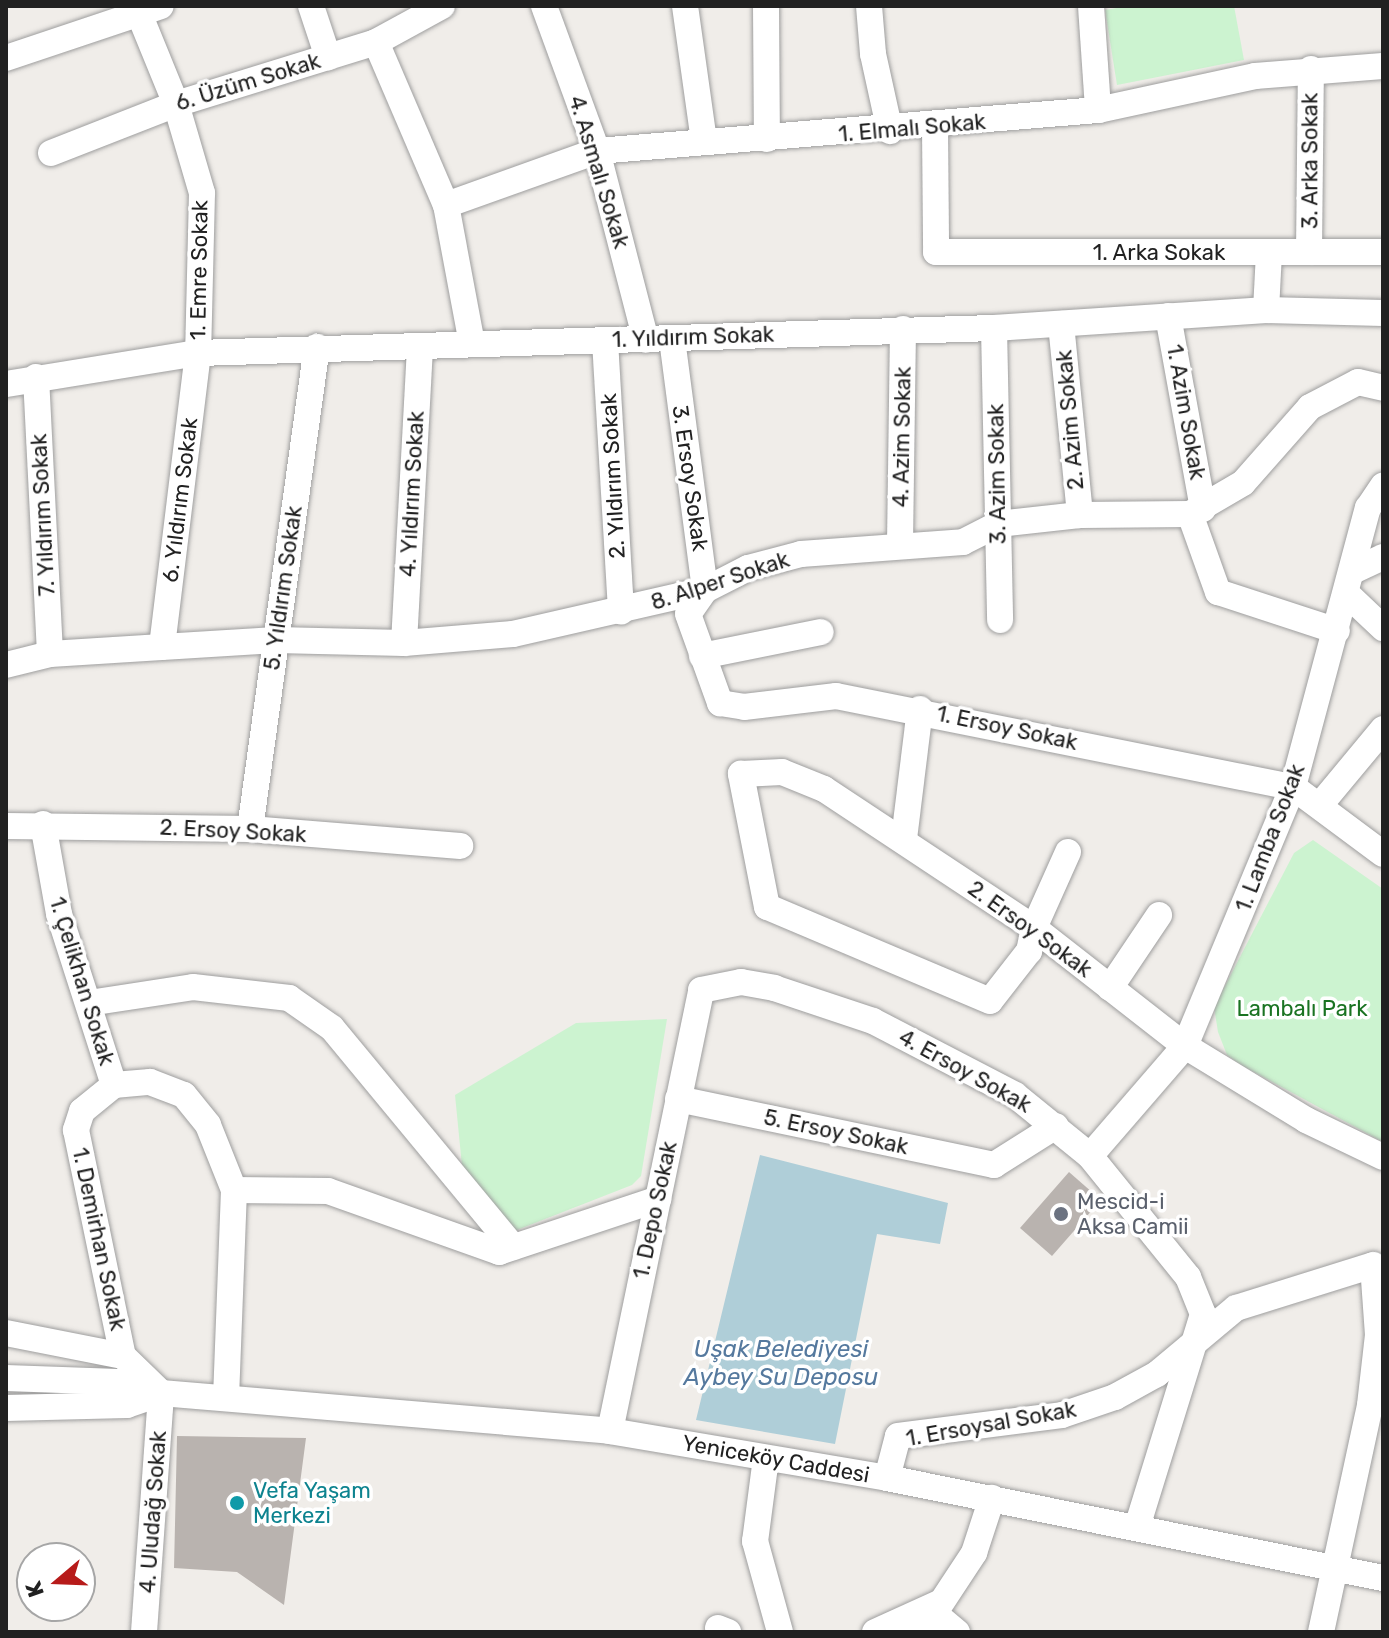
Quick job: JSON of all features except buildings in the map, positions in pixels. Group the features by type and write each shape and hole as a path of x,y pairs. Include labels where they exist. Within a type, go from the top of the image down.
{"street":[{"path":"311,6 328,57"},
{"name":"6. Üzüm Sokak","path":"51,153 176,104 376,42 442,6"},
{"name":"4. Asmalı Sokak","path":"544,6 597,151 659,339"},
{"path":"685,6 704,142"},
{"path":"766,6 767,139"},
{"path":"869,6 873,54 890,131"},
{"path":"1091,6 1098,110"},
{"path":"6,58 146,8"},
{"name":"1. Emre Sokak","path":"146,8 202,193 198,353"},
{"path":"376,42 446,205 472,344"},
{"name":"1. Elmalı Sokak","path":"446,205 597,151 890,131 1098,110 1311,69 1383,66"},
{"name":"3. Arka Sokak","path":"1309,252 1311,69"},
{"name":"1. Arka Sokak","path":"935,126 936,252 1383,252"},
{"path":"1266,310 1269,253"},
{"name":"1. Yıldırım Sokak","path":"6,384 198,353 994,328 1266,310 1383,313"},
{"name":"1. Azim Sokak","path":"1168,316 1196,512 1218,592 1337,631"},
{"name":"2. Azim Sokak","path":"1061,324 1080,515"},
{"name":"3. Azim Sokak","path":"994,328 1000,620"},
{"name":"4. Azim Sokak","path":"900,544 903,329"},
{"name":"3. Ersoy Sokak","path":"659,339 705,590 688,614 720,703"},
{"name":"2. Yıldırım Sokak","path":"605,341 621,612"},
{"name":"4. Yıldırım Sokak","path":"404,643 420,346"},
{"name":"5. Yıldırım Sokak","path":"250,829 317,347"},
{"name":"6. Yıldırım Sokak","path":"162,647 198,353"},
{"name":"7. Yıldırım Sokak","path":"36,377 50,654"},
{"path":"1196,512 1270,458 1310,407 1358,382 1383,388"},
{"name":"1. Lamba Sokak","path":"1090,1156 1185,1046 1293,787 1368,508 1383,486"},
{"name":"8. Alper Sokak","path":"6,665 50,654 276,640 404,643 513,634 621,612 705,590 748,568 801,554 900,544 963,542 998,524 1080,515 1196,512"},
{"path":"1383,557 1350,583 1383,628"},
{"path":"702,656 821,632"},
{"name":"1. Ersoy Sokak","path":"720,703 744,707 836,696 920,709 1293,787"},
{"path":"904,839 920,709"},
{"path":"1320,805 1383,729"},
{"name":"2. Ersoy Sokak","path":"1034,928 1029,951 990,1001 767,907 741,774 782,772 824,789 904,839 1034,928 1185,1046 1306,1120 1383,1157"},
{"path":"1293,787 1383,854"},
{"name":"2. Ersoy Sokak","path":"6,826 43,824 250,829 460,846"},
{"name":"1. Çelikhan Sokak","path":"43,824 59,914 114,1085 150,1082 184,1095 208,1125 234,1190 226,1397"},
{"path":"1034,928 1068,852"},
{"path":"1110,988 1159,915"},
{"name":"4. Ersoy Sokak","path":"701,990 741,982 774,988 873,1021 1015,1095 1090,1156 1188,1277 1203,1314 1137,1527"},
{"path":"89,1003 193,987 289,998 332,1028 513,1247"},
{"name":"1. Depo Sokak","path":"610,1431 701,990"},
{"name":"1. Demirhan Sokak","path":"114,1085 82,1111 76,1130 123,1356 161,1393"},
{"name":"5. Ersoy Sokak","path":"678,1099 994,1165 1056,1126"},
{"path":"234,1190 328,1191 499,1252 658,1199"},
{"path":"1198,1336 1236,1308 1378,1259 1377,1400 1321,1632"},
{"path":"6,1333 123,1356"},
{"name":"1. Ersoysal Sokak","path":"887,1478 898,1436 1062,1415 1115,1397 1157,1374 1198,1336"},
{"name":"Yeniceköy Caddesi","path":"6,1378 118,1382 161,1393 610,1431 887,1478 1383,1578"},
{"name":"Yeniceköy Caddesi","path":"6,1408 127,1405 161,1393"},
{"name":"4. Uludağ Sokak","path":"144,1632 161,1393"},
{"path":"766,1458 755,1541 780,1632"},
{"path":"875,1632 933,1616 974,1553 992,1498"},
{"path":"933,1616 957,1632"}],"green space":[{"path":"1128,6 1234,6 1244,60 1117,85 1105,10"},
{"name":"Lambalı Park","path":"1313,840 1383,889 1383,1142 1241,1065 1227,1055 1218,1032 1214,1007 1294,853"},
{"path":"667,1019 641,1176 632,1185 507,1234 462,1166 455,1095 576,1023"}],"water":[{"name":"Uşak Belediyesi Aybey Su Deposu","path":"760,1155 948,1203 940,1244 877,1234 835,1444 696,1420"}],"place":[{"name":"Mescid-i Aksa Camii","path":"1061,1214"},
{"name":"Vefa Yaşam Merkezi","path":"237,1503"}]}
